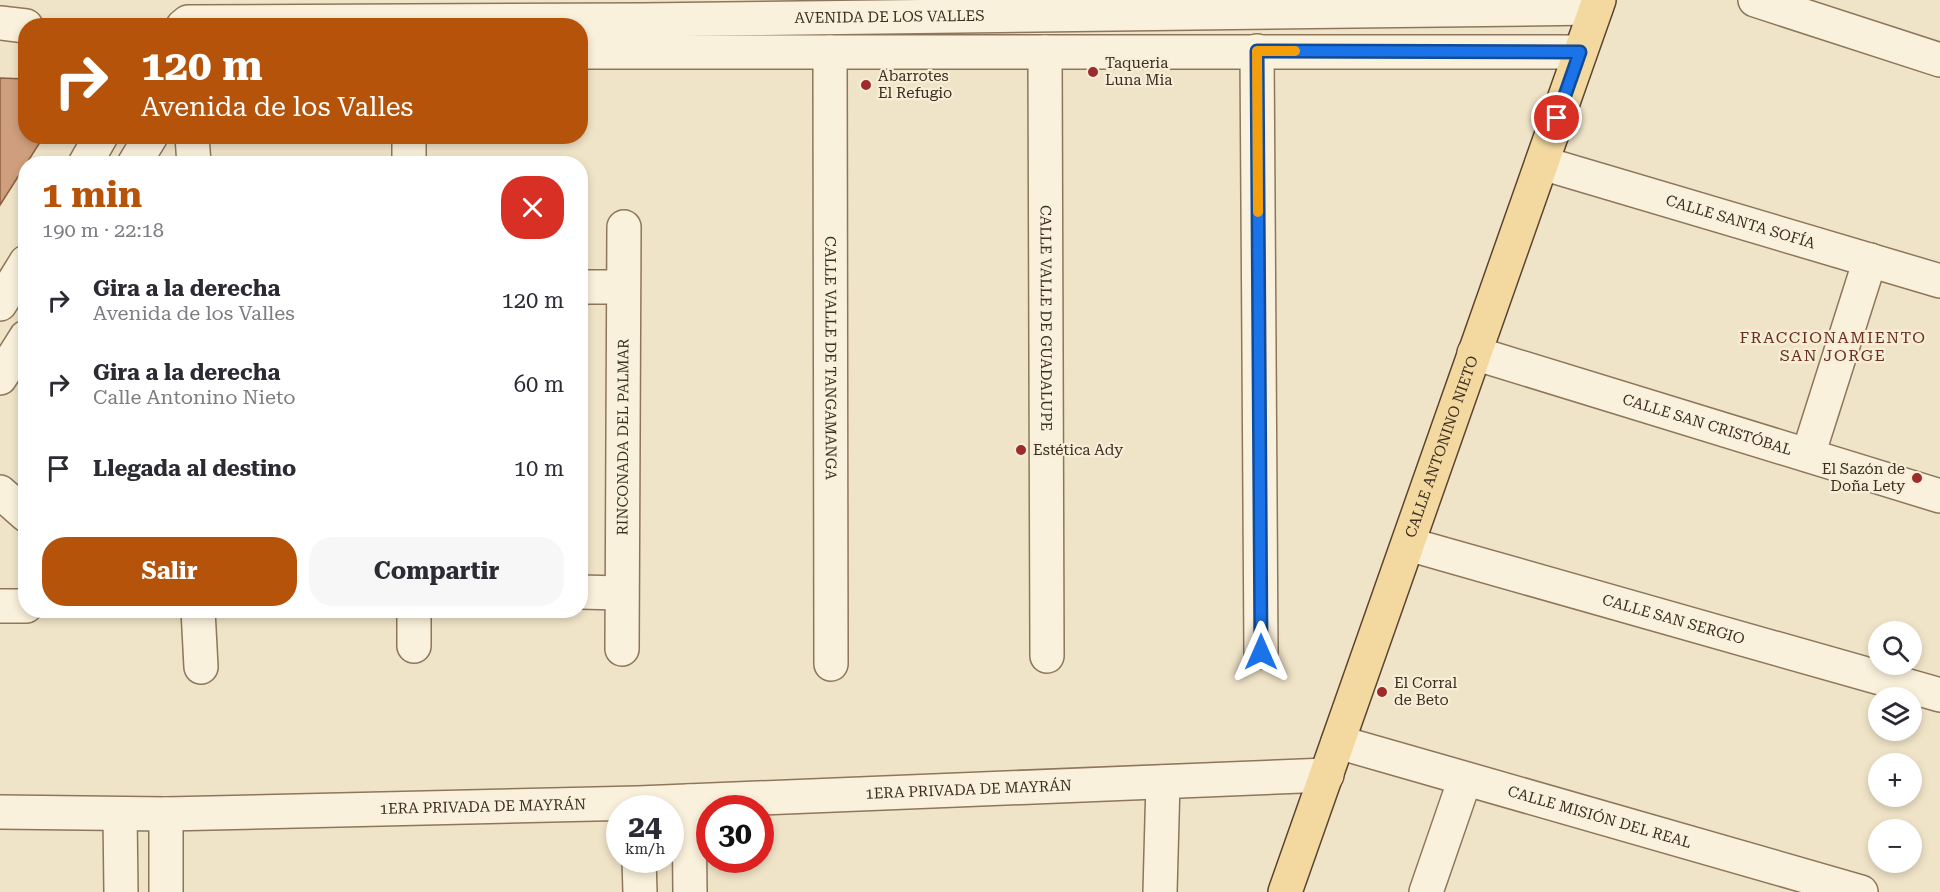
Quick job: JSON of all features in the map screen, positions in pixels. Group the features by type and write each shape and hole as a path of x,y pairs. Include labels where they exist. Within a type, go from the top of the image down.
{"main road":[{"name":"CALLE ANTONINO NIETO","path":"1285,892 1598,4"}],"street":[{"path":"1755,0 1940,60"},
{"name":"AVENIDA DE LOS VALLES","path":"588,50 644,36 1148,12 1598,4"},
{"path":"1148,12 1149,50"},
{"path":"0,23 18,25"},
{"name":"AVENIDA DE LOS VALLES","path":"588,33 830,52 1149,50 1580,52"},
{"path":"1257,51 1261,652"},
{"name":"CALLE VALLE DE TANGAMANGA","path":"830,52 831,664"},
{"name":"CALLE VALLE DE GUADALUPE","path":"1045,52 1047,656"},
{"name":"CALLE SANTA SOFÍA","path":"1542,163 1940,281"},
{"name":"RINCONADA DEL PALMAR","path":"622,649 624,227"},
{"path":"1808,455 1870,260"},
{"path":"0,304 18,275"},
{"path":"588,287 622,287"},
{"path":"0,378 18,350"},
{"name":"CALLE SAN CRISTÓBAL","path":"1474,353 1940,496"},
{"path":"0,492 18,508"},
{"name":"CALLE SAN SERGIO","path":"1408,544 1940,695"},
{"path":"588,592 621,593"},
{"path":"0,606 18,606"},
{"path":"198,618 201,667"},
{"path":"414,618 414,646"},
{"name":"CALLE MISIÓN DEL REAL","path":"1338,742 1862,892"},
{"name":"1ERA PRIVADA DE MAYRÁN","path":"684,801 1164,783 1327,774"},
{"path":"1426,892 1465,779"},
{"path":"1160,892 1164,783"},
{"path":"689,801 690,892"},
{"name":"1ERA PRIVADA DE MAYRÁN","path":"0,812 166,814 606,807"},
{"path":"120,814 121,892"},
{"path":"166,814 166,892"},
{"path":"639,873 640,892"}],"building":[{"path":"0,78 18,79 18,144 39,144 31,156 18,156 18,177 0,205"}],"slow traffic":[{"path":"1258,212 1257,51 1295,51"}],"place":[{"name":"Taqueria Luna Mia","path":"1093,72"},
{"name":"Abarrotes El Refugio","path":"866,85"},
{"name":"Estética Ady","path":"1021,450"},
{"name":"El Sazón de Doña Lety","path":"1917,478"},
{"name":"El Corral de Beto","path":"1382,692"}],"district":[{"name":"FRACCIONAMIENTO SAN JORGE","path":"1833,346"}],"route":[{"path":"1261,652 1257,51 1580,52 1557,118"}]}
